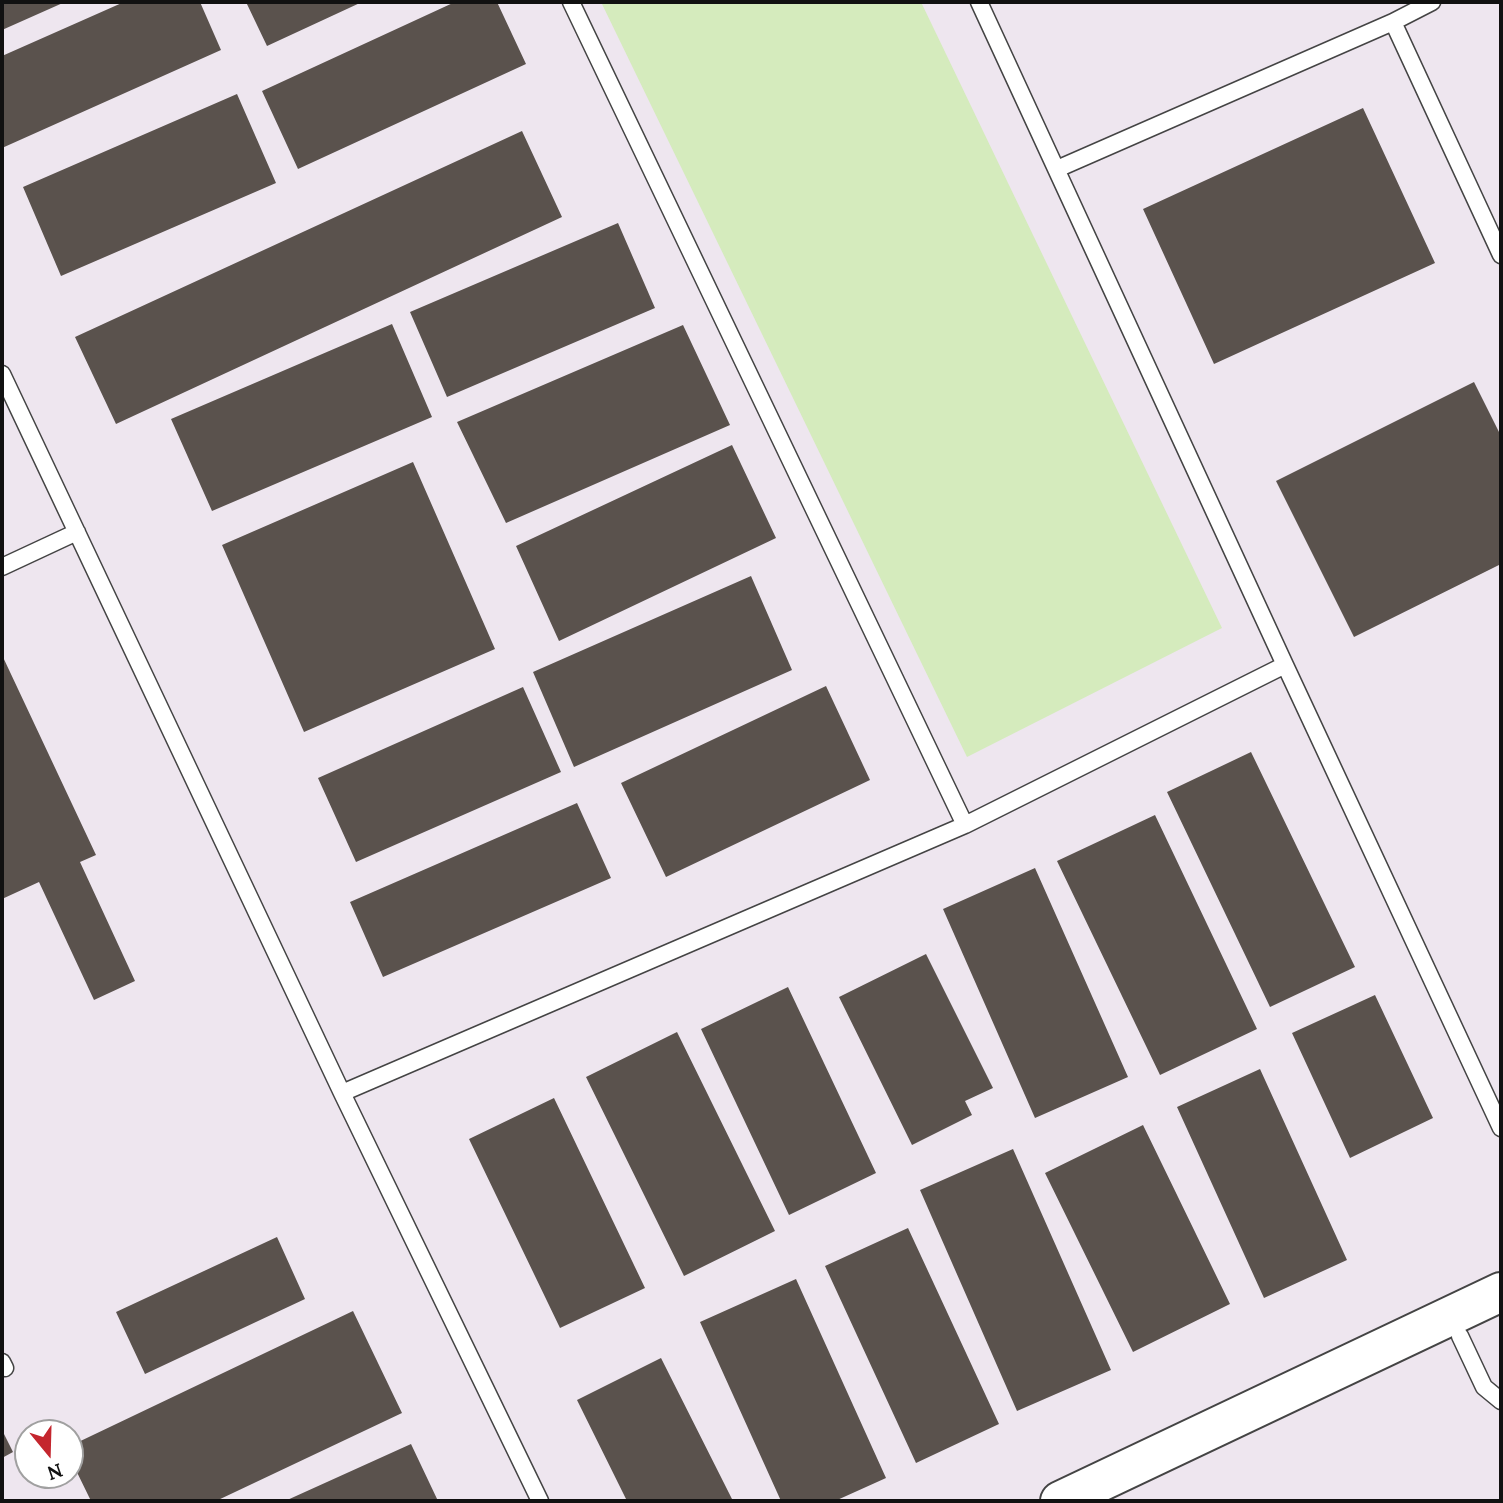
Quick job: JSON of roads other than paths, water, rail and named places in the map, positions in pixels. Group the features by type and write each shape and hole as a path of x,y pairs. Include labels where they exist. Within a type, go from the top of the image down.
{"street":[{"path":"1060,1501 1501,1292"},
{"path":"1121,1501 1501,1316"}],"lane":[{"path":"571,2 965,825"},
{"path":"979,2 1501,1128"},
{"path":"1057,169 1432,2"},
{"path":"1392,22 1501,255"},
{"path":"2,374 342,1093 540,1501"},
{"path":"2,567 77,532"},
{"path":"342,1093 965,825 1285,665"},
{"path":"1460,1336 1483,1387 1501,1401"}]}
